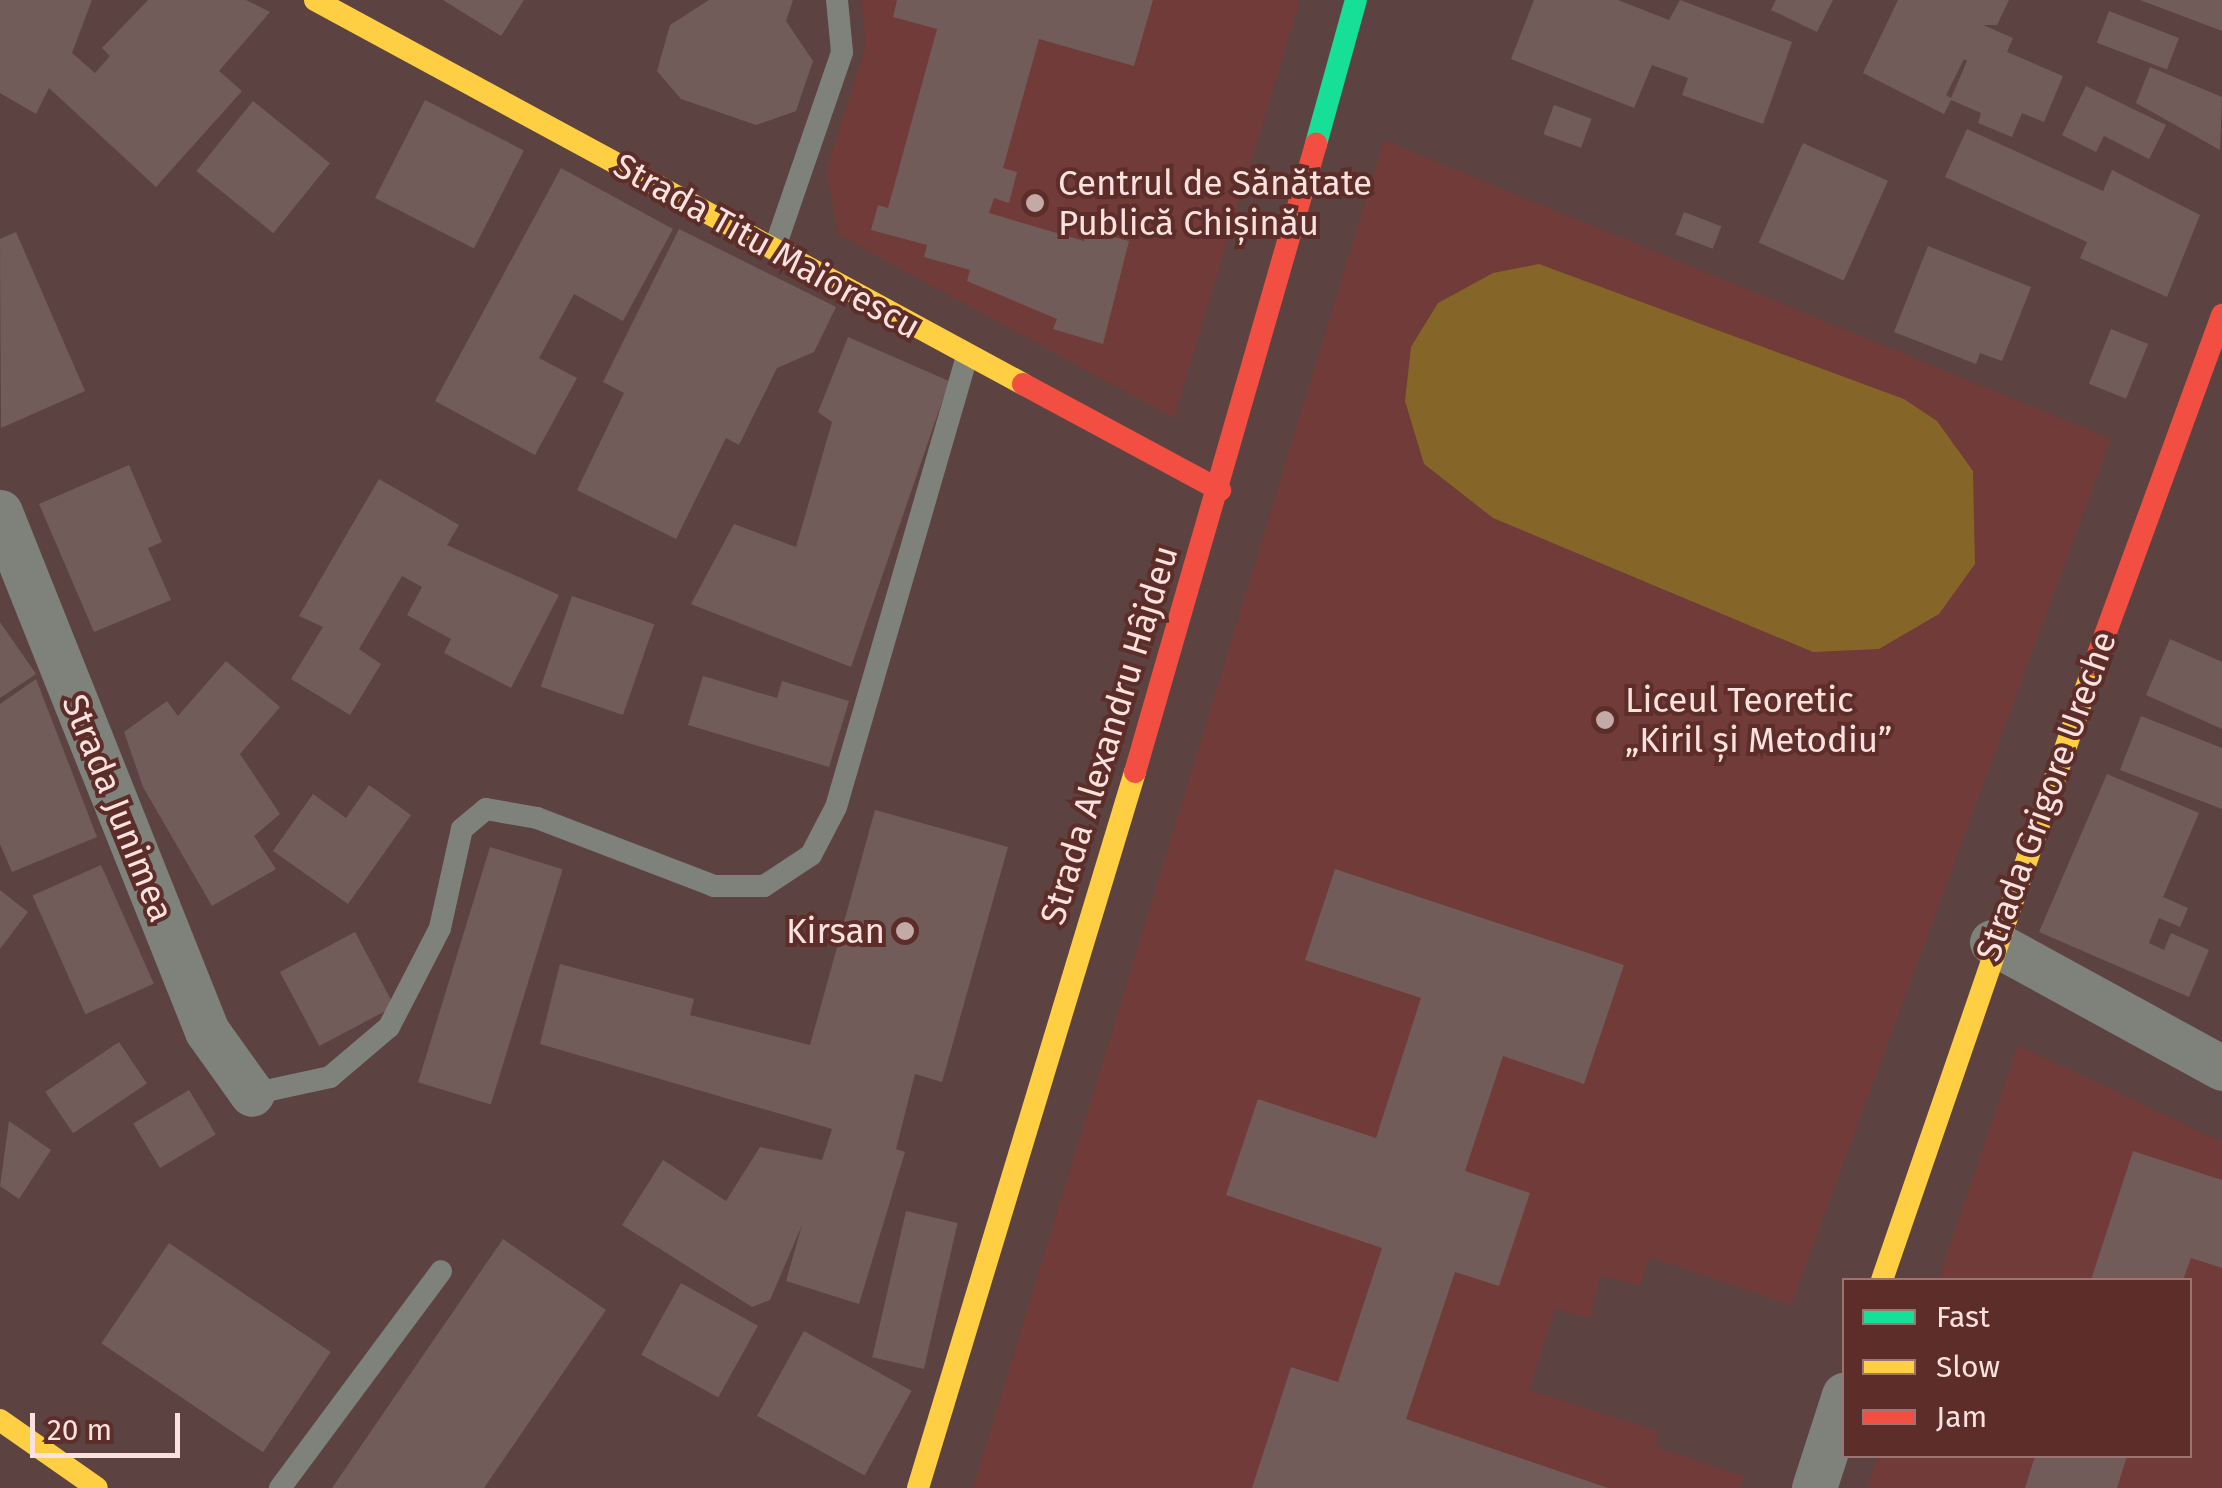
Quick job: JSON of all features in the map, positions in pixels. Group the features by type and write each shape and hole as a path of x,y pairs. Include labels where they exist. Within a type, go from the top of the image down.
{"street":[{"name":"Strada Titu Maiorescu","path":"315,0 1220,490"},
{"name":"Strada Alexandru Hâjdeu","path":"918,1488 1220,490 1356,0"},
{"name":"Strada Grigore Ureche","path":"1883,1278 1992,942 2222,315"},
{"name":"Strada Junimea","path":"0,512 207,1031 252,1094"},
{"path":"1992,942 2222,1068"},
{"path":"1814,1488 1842,1402"},
{"path":"0,1420 97,1488"}],"lane":[{"path":"774,250 842,52 836,0"},
{"path":"252,1094 330,1077 389,1026 440,928 462,828 486,809 537,818 714,886 764,886 811,855 846,776 967,355"},
{"path":"280,1488 441,1271"}],"shaded area":[{"name":"Centrul de Sănătate Publică Chișinău","path":"861,0 1300,0 1174,418 839,235 826,171 866,46"},
{"name":"Liceul Teoretic „Kiril și Metodiu”","path":"1384,140 2111,439 1791,1305 1650,1257 1640,1285 1601,1276 1589,1319 1555,1308 1529,1390 1658,1431 1656,1447 1744,1476 1740,1488 973,1488"},
{"path":"1539,264 1904,399 1937,421 1973,471 1975,564 1939,614 1879,649 1813,652 1493,518 1424,464 1405,401 1411,347 1438,303 1493,273"},
{"path":"2018,1045 2222,1142 2222,1488 1867,1488 1877,1458 2192,1458 2192,1278 1939,1278"}],"building":[{"path":"0,0 92,0 72,53 95,73 110,56 102,48 148,0 246,0 270,12 219,71 242,91 156,187 49,88 36,114 0,93"},
{"path":"443,0 524,0 501,36"},
{"path":"709,0 793,0 786,21 813,61 796,111 756,125 681,99 657,71 670,25"},
{"path":"897,0 1153,0 1134,66 1039,39 1003,168 1017,172 1009,203 994,198 989,213 1084,241 1087,230 1129,241 1103,344 1053,329 1057,319 967,281 970,270 924,257 927,245 871,230 878,205 888,208 937,29 893,17"},
{"path":"1534,0 1618,0 1669,20 1680,0 1792,42 1763,124 1682,95 1688,78 1652,65 1634,108 1511,59"},
{"path":"1776,0 1833,0 1817,32 1771,10"},
{"path":"1898,0 2009,0 1997,25 1983,25 2013,38 2007,52 2063,76 2044,122 2022,113 2012,137 1978,123 1981,113 1951,100 1944,114 1863,73","holes":["1964,59 1967,61 1951,98 1946,95"]},
{"path":"2140,0 2222,0 2222,31"},
{"path":"2109,11 2179,38 2167,70 2097,43"},
{"path":"2150,67 2222,97 2220,150 2136,103"},
{"path":"2086,86 2166,125 2149,159 2104,136 2096,152 2062,135"},
{"path":"425,100 524,150 474,248 375,198"},
{"path":"253,101 330,163 273,233 196,171"},
{"path":"1554,105 1592,119 1581,148 1543,134"},
{"path":"1967,129 2103,191 2112,170 2200,215 2167,297 2080,258 2087,242 1945,177"},
{"path":"1803,143 1888,181 1844,280 1759,243"},
{"path":"561,168 673,229 623,321 574,294 539,358 577,378 535,455 435,401"},
{"path":"1684,212 1721,226 1713,249 1675,234"},
{"path":"679,229 836,307 814,352 777,368 739,445 726,438 676,539 577,490 624,393 603,382"},
{"path":"16,232 85,391 1,428 0,239"},
{"path":"1928,246 2031,287 2002,361 1980,353 1976,364 1894,332"},
{"path":"2111,329 2148,344 2126,399 2089,384"},
{"path":"848,337 949,381 851,667 691,604 734,524 796,547 832,422 818,412"},
{"path":"129,465 162,542 148,548 171,600 94,632 39,504"},
{"path":"379,479 459,525 447,545 559,595 511,688 444,653 451,639 407,615 422,587 402,576 359,649 381,664 350,715 291,679 323,627 299,616"},
{"path":"572,596 654,624 623,715 541,687"},
{"path":"0,622 36,674 0,698"},
{"path":"2170,639 2222,662 2222,729 2146,695"},
{"path":"226,661 280,707 240,754 280,814 254,836 276,869 212,906 143,787 124,732 167,701 178,716"},
{"path":"703,676 777,698 782,681 849,701 829,767 688,725"},
{"path":"36,679 97,837 12,872 0,844 0,704"},
{"path":"2141,716 2222,748 2222,809 2120,770"},
{"path":"2107,774 2199,813 2163,897 2188,908 2180,927 2159,918 2149,943 2164,950 2171,933 2209,950 2189,997 2039,932"},
{"path":"369,785 411,815 348,904 273,851 313,794 346,818"},
{"path":"875,810 1008,847 942,1082 915,1074 896,1149 905,1152 859,1304 786,1281 802,1225 770,1300 752,1307 622,1225 663,1160 726,1201 760,1147 822,1160 832,1129 540,1044 560,964 694,999 690,1015 810,1045"},
{"path":"490,847 563,869 491,1104 418,1082"},
{"path":"101,865 154,984 85,1014 32,896"},
{"path":"1335,869 1624,965 1584,1084 1503,1056 1465,1171 1530,1193 1499,1286 1455,1272 1406,1419 1608,1488 1252,1488 1291,1367 1338,1382 1382,1248 1226,1195 1258,1099 1376,1138 1421,998 1305,960"},
{"path":"0,890 28,912 0,949"},
{"path":"355,932 394,1006 319,1046 280,972"},
{"path":"119,1042 147,1083 73,1133 45,1092"},
{"path":"189,1090 216,1135 160,1168 133,1123"},
{"path":"9,1121 51,1150 19,1199 0,1186"},
{"path":"2133,1151 2222,1180 2222,1268 2191,1258 2184,1278 2092,1278"},
{"path":"906,1211 958,1223 924,1369 872,1357"},
{"path":"503,1239 606,1310 484,1488 332,1488"},
{"path":"169,1243 331,1352 263,1452 101,1343"},
{"path":"681,1283 758,1326 718,1397 641,1355"},
{"path":"804,1331 912,1391 865,1475 757,1416"},
{"path":"2034,1458 2126,1458 2117,1488 2025,1488"}],"traffic: fast":[{"path":"1316,144 1356,0"}],"traffic: slow":[{"path":"315,0 1023,384"},
{"path":"1883,1278 2094,665"},
{"path":"918,1488 1135,772"},
{"path":"0,1420 97,1488"}],"traffic: jam":[{"path":"1135,772 1316,144"},
{"path":"2094,665 2222,315"},
{"path":"1023,384 1220,490"}],"place":[{"name":"Centrul de Sănătate Publică Chișinău","path":"1035,203"},
{"name":"Liceul Teoretic „Kiril și Metodiu”","path":"1605,720"},
{"name":"Kirsan","path":"905,931"}]}
